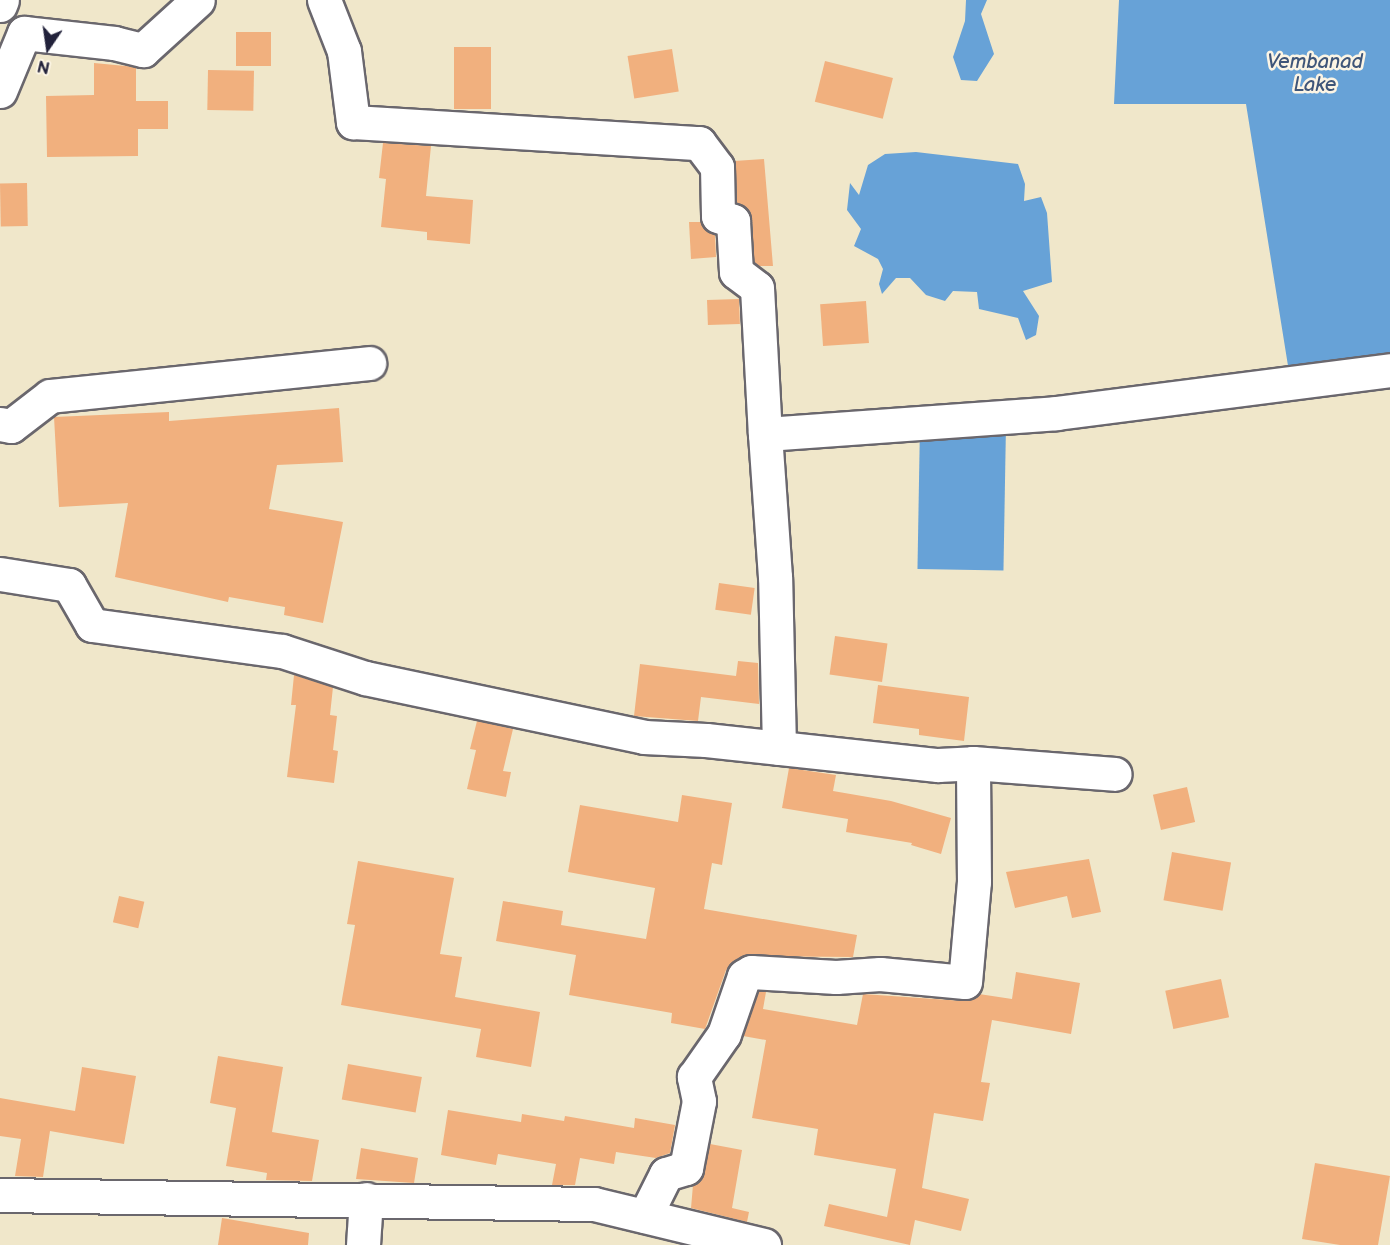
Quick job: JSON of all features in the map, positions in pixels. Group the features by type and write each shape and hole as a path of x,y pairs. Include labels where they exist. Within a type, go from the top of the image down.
{"street":[{"path":"0,4 2,0"},
{"path":"0,91 24,33 114,43 143,50 198,0"},
{"path":"324,0 345,51 353,122 699,143 717,167 718,216 733,221 736,272 757,288 775,577 779,748"},
{"path":"0,424 11,426 50,396 369,363"},
{"path":"765,434 1056,413 1390,370"},
{"path":"0,574 69,585 92,625 282,651 365,678 644,737 779,748 938,765 974,763 1115,774"},
{"path":"645,1216 666,1174 686,1168 699,1101 694,1077 724,1034 744,976 751,972 836,977 880,974 965,982 974,882 974,763"},
{"path":"0,1195 594,1204 645,1216 699,1237 764,1245"},
{"path":"363,1245 366,1199"}],"water":[{"path":"966,0 987,0 981,14 994,54 977,81 961,80 953,57 965,21"},
{"name":"Vembanad Lake","path":"1119,0 1390,0 1390,356 1289,372 1246,104 1114,104"},
{"path":"916,152 1018,164 1025,184 1024,201 1041,197 1047,213 1052,282 1023,291 1039,316 1036,335 1026,340 1018,318 979,309 977,292 953,291 945,301 926,295 910,278 896,278 882,294 879,284 883,269 878,259 854,246 861,229 847,210 850,183 859,195 868,165 885,154"},
{"path":"920,424 1006,426 1003,570 917,569"}],"building":[{"path":"236,32 271,32 271,66 236,66"},
{"path":"454,47 491,47 491,109 454,109"},
{"path":"672,49 679,91 634,99 628,56"},
{"path":"825,61 893,78 883,119 815,102"},
{"path":"94,63 136,67 136,101 168,101 168,129 138,129 138,156 47,157 46,96 94,95"},
{"path":"208,70 254,71 253,111 207,110"},
{"path":"383,143 431,146 426,196 473,200 470,244 427,240 427,232 381,227 386,179 379,178"},
{"path":"764,159 773,266 759,266 754,262 752,219 747,209 736,202 734,161"},
{"path":"0,183 27,183 28,226 1,226"},
{"path":"689,222 701,222 715,235 716,257 691,259"},
{"path":"739,299 740,324 708,325 707,300"},
{"path":"866,301 869,343 823,346 820,304"},
{"path":"339,408 343,462 277,465 269,509 343,522 323,623 284,615 285,607 229,597 228,602 115,577 128,503 59,507 54,417 169,412 169,421"},
{"path":"719,583 755,588 751,615 715,610"},
{"path":"835,636 887,643 882,682 830,675"},
{"path":"738,661 758,663 759,704 701,697 698,721 634,716 640,664 736,676"},
{"path":"294,675 333,687 330,715 337,716 333,750 338,751 334,783 287,777 296,705 291,705"},
{"path":"878,685 969,697 964,741 919,735 919,729 873,723"},
{"path":"477,721 513,729 503,771 511,772 506,797 467,789 476,750 470,749"},
{"path":"789,768 836,775 833,791 891,801 951,818 941,854 911,845 912,843 846,832 848,819 782,808"},
{"path":"1187,787 1195,822 1161,830 1153,795"},
{"path":"682,795 732,803 722,865 712,863 704,909 857,935 853,957 742,956 726,970 705,1029 671,1023 672,1013 569,995 576,955 496,941 503,901 563,911 561,925 646,939 655,888 568,872 580,805 678,822"},
{"path":"1172,852 1231,862 1223,911 1163,900"},
{"path":"1089,859 1101,912 1072,918 1067,896 1015,908 1006,872"},
{"path":"358,861 454,878 440,954 462,957 455,997 540,1012 531,1067 476,1057 481,1029 341,1005 355,925 347,924"},
{"path":"119,896 144,902 138,928 113,922"},
{"path":"1016,972 1080,983 1071,1034 992,1020 981,1082 990,1083 983,1121 934,1113 922,1188 969,1199 961,1231 915,1220 910,1245 824,1226 829,1204 887,1217 896,1169 814,1155 818,1129 752,1118 766,1040 743,1036 759,991 766,992 763,1009 857,1025 863,994 963,1001 979,994 1012,999"},
{"path":"1221,979 1229,1017 1173,1029 1165,991"},
{"path":"218,1056 283,1067 272,1132 319,1140 312,1181 266,1180 267,1173 226,1166 236,1108 210,1103"},
{"path":"348,1064 422,1077 416,1112 342,1099"},
{"path":"82,1067 136,1076 124,1144 50,1131 43,1177 15,1176 21,1139 0,1136 0,1098 75,1111"},
{"path":"448,1110 521,1122 522,1114 564,1121 565,1116 634,1128 635,1118 675,1125 670,1153 656,1158 616,1152 614,1164 580,1158 575,1185 552,1185 556,1164 498,1154 496,1165 441,1155"},
{"path":"710,1144 742,1150 732,1208 749,1212 747,1222 691,1208 693,1185 704,1172"},
{"path":"361,1148 418,1158 414,1183 356,1179"},
{"path":"1315,1163 1390,1176 1378,1245 1340,1245 1302,1239"},
{"path":"222,1218 309,1233 308,1245 218,1245"}]}
